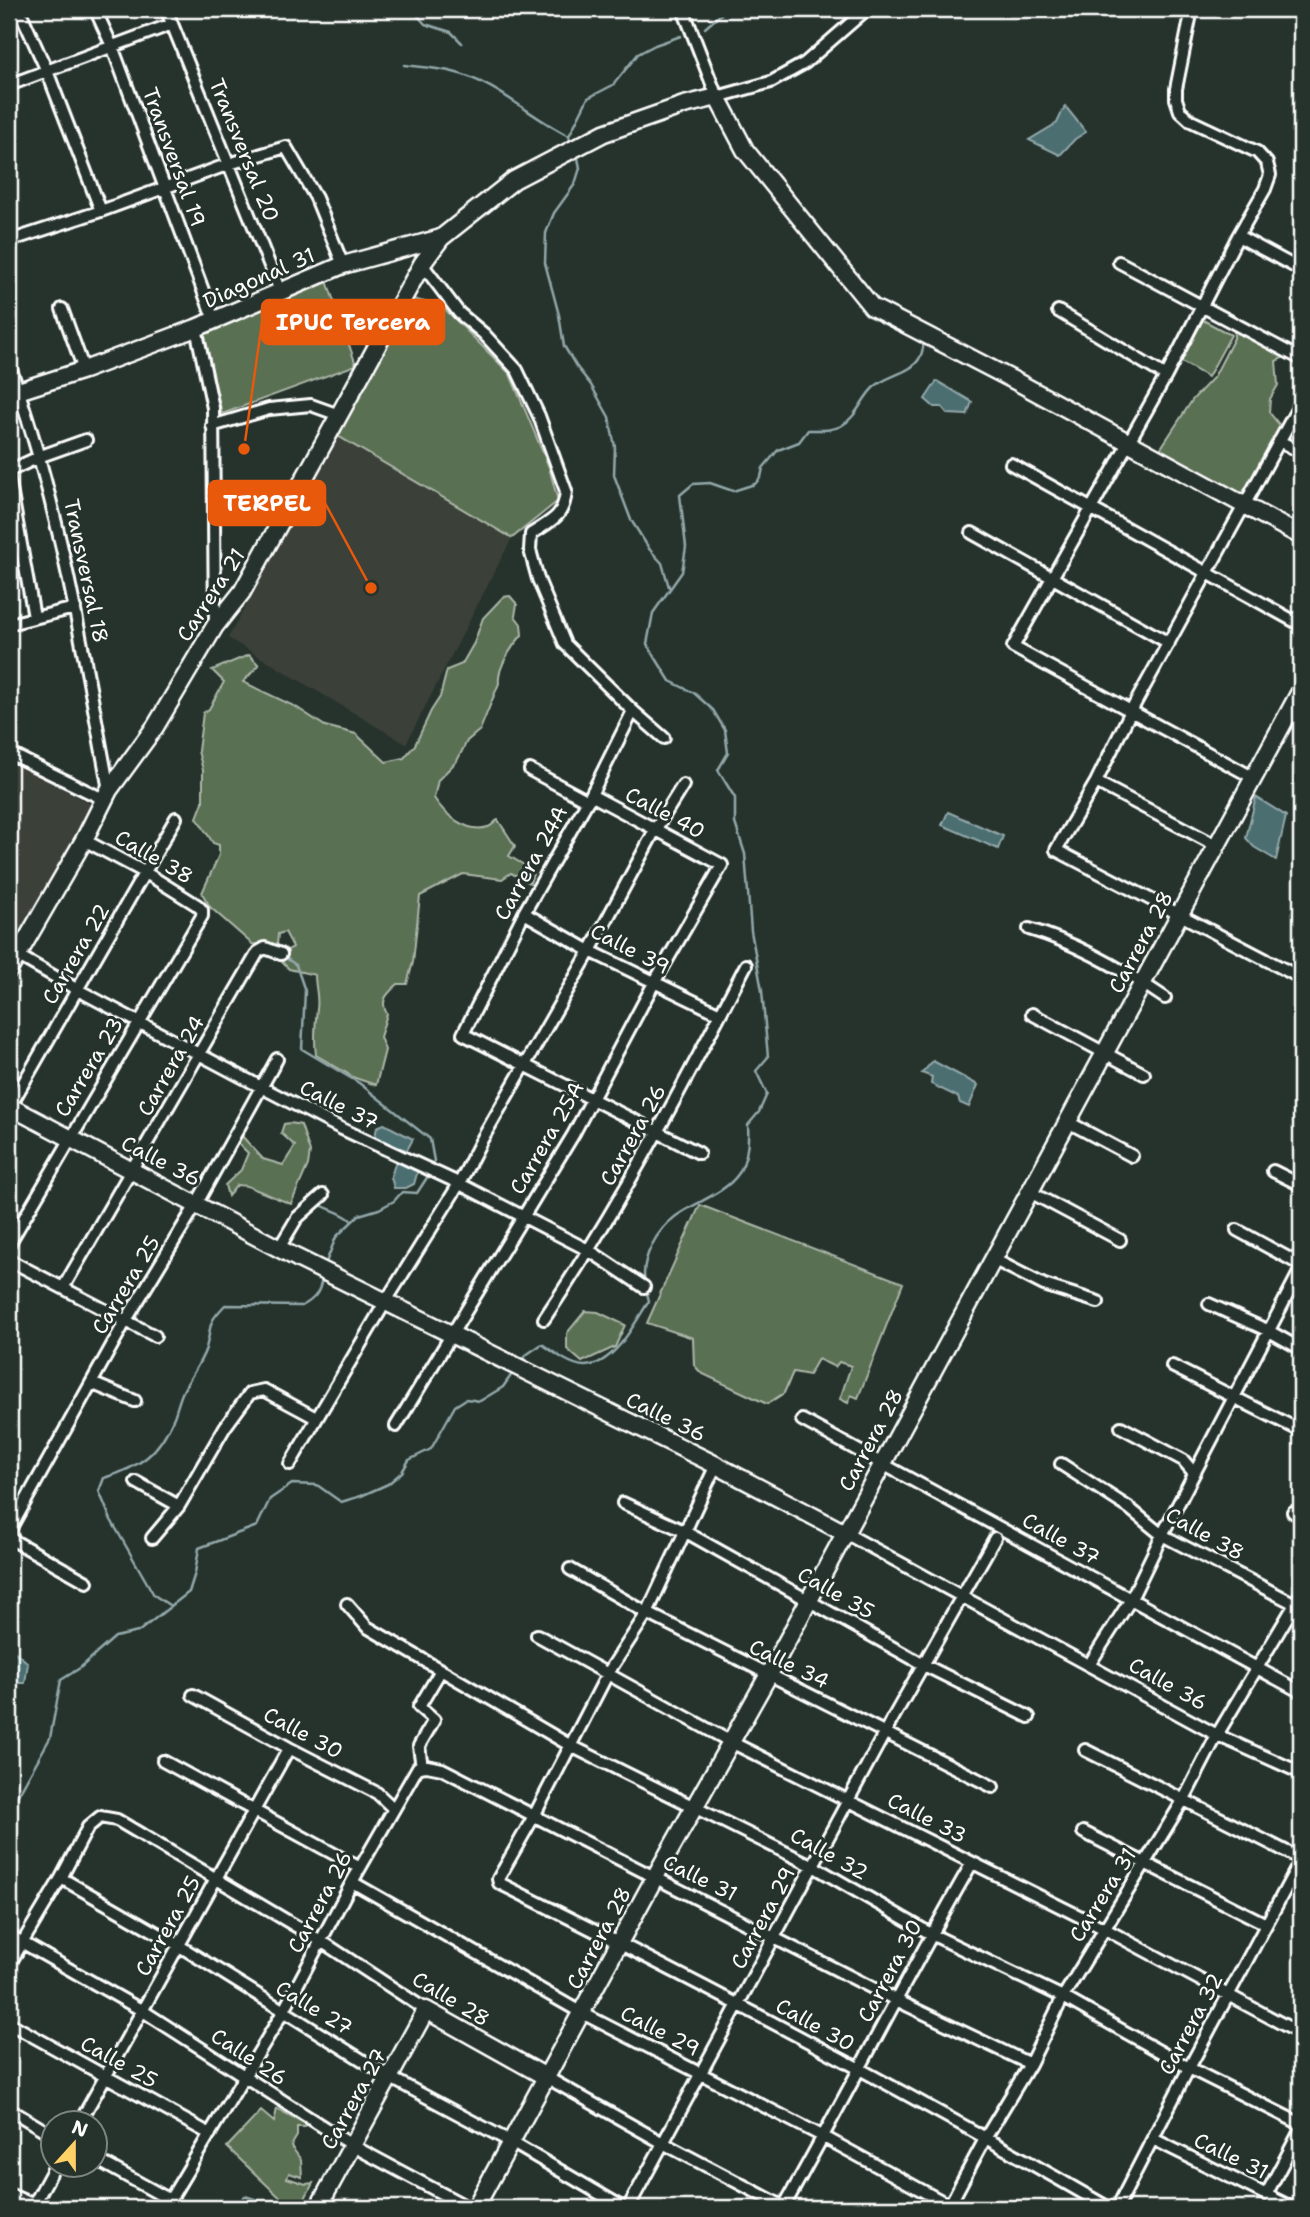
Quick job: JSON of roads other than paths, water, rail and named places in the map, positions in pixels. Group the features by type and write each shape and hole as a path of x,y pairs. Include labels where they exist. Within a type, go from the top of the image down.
{"street":[{"path":"19,9 47,71 101,211"},
{"name":"Transversal 19","path":"95,9 112,47 214,320"},
{"name":"Transversal 20","path":"166,9 280,291"},
{"path":"683,9 717,97 745,150 872,307 1301,536"},
{"path":"717,97 771,82 805,63 867,9"},
{"path":"1192,9 1176,89 1180,110 1191,121 1256,152 1267,163 1270,176 1166,376 1013,647 1254,778"},
{"path":"1293,9 1301,13"},
{"path":"9,85 172,24"},
{"name":"Diagonal 31","path":"14,392 84,370 196,328 343,265 441,238 514,180 604,134 684,105 717,97"},
{"path":"9,241 164,189 229,164 286,147 316,198 343,265"},
{"path":"1238,236 1301,270"},
{"name":"Carrera 21","path":"9,970 107,795 155,727 215,626 242,592 422,264 441,238"},
{"path":"1119,262 1301,359"},
{"path":"422,264 459,313 484,334 517,370 566,491 561,514 531,534 529,542 538,579 565,644 664,738"},
{"path":"62,309 84,370"},
{"path":"1058,311 1166,376"},
{"path":"196,328 213,408 215,626"},
{"name":"Transversal 18","path":"9,363 14,392 41,456 75,608 107,795"},
{"path":"1300,975 1056,850 1096,782 1130,711 1301,402"},
{"path":"212,426 269,409 311,405 339,415"},
{"path":"9,471 86,440"},
{"path":"1279,441 1301,452"},
{"path":"1011,464 1301,625"},
{"path":"9,478 34,617"},
{"path":"972,533 1169,643"},
{"path":"9,624 75,608"},
{"name":"Carrera 28","path":"472,2208 768,1676 1254,778 1297,710 1301,690"},
{"name":"Carrera 24A","path":"525,1065 463,1034 524,913 590,798 633,711"},
{"path":"9,753 107,795"},
{"name":"Calle 40","path":"530,770 583,800 590,798 722,865"},
{"path":"1096,782 1217,846"},
{"path":"290,1464 525,1065 655,830 683,785"},
{"name":"Carrera 22","path":"9,1107 176,818"},
{"name":"Calle 38","path":"84,840 146,873 200,906 202,910"},
{"name":"Carrera 25A","path":"396,1426 454,1334 592,1099 654,983 722,865"},
{"name":"Carrera 23","path":"9,1244 202,916 202,910"},
{"name":"Calle 39","path":"524,913 590,951 720,1014"},
{"path":"1029,929 1058,937 1143,983 1165,999"},
{"name":"Carrera 24","path":"63,1288 258,952 265,948 281,954"},
{"name":"Calle 37","path":"18,955 78,990 342,1129 456,1182 590,1251 644,1287"},
{"name":"Carrera 26","path":"544,1319 590,1251 658,1132 746,965"},
{"path":"1032,1014 1144,1074"},
{"name":"Carrera 25","path":"9,1531 125,1322 197,1204 277,1059"},
{"path":"525,1065 699,1153"},
{"name":"Calle 36","path":"9,1107 297,1258 716,1465 1217,1735 1301,1773"},
{"path":"1068,1122 1132,1156"},
{"path":"1273,1171 1301,1185"},
{"path":"1030,1192 1120,1240"},
{"path":"279,1248 296,1218 323,1195"},
{"path":"1089,1665 1131,1599 1301,1267 1237,1230"},
{"path":"993,1259 1044,1286 1098,1302"},
{"path":"9,1260 155,1336"},
{"path":"1209,1304 1269,1331 1301,1349"},
{"path":"1172,1366 1301,1431"},
{"path":"91,1382 135,1401"},
{"path":"152,1538 179,1506 231,1418 250,1393 264,1390 316,1418"},
{"name":"Calle 37","path":"802,1420 1301,1692"},
{"path":"1121,1427 1183,1461 1194,1473"},
{"name":"Calle 38","path":"1061,1464 1129,1508 1162,1535 1299,1601"},
{"path":"534,1816 608,1673 647,1613 716,1465"},
{"path":"136,1482 179,1506"},
{"name":"Calle 35","path":"623,1503 684,1531 924,1665 1029,1717"},
{"path":"9,1538 87,1582"},
{"name":"Carrera 29","path":"626,2208 739,2005 848,1799 995,1538"},
{"name":"Calle 34","path":"570,1569 647,1613 768,1676 993,1787"},
{"name":"Carrera 31","path":"950,2207 986,2137 1030,2064 1063,1997 1184,1799 1256,1668 1299,1601"},
{"name":"Calle 32","path":"347,1604 367,1627 571,1746 813,1866 931,1934 1063,1997 1301,2127"},
{"name":"Calle 33","path":"537,1635 731,1742 1105,1929 1301,2034"},
{"path":"425,1766 419,1746 434,1720 419,1707 441,1670"},
{"name":"Calle 30","path":"193,1695 377,1793 393,1808"},
{"name":"Carrera 25","path":"88,2108 289,1748"},
{"path":"1085,1750 1301,1860"},
{"path":"163,1760 360,1868"},
{"name":"Carrera 26","path":"167,2204 283,2012 412,1774 418,1767 425,1766"},
{"name":"Calle 31","path":"425,1766 442,1769 897,2000 1030,2064"},
{"name":"Calle 30","path":"534,1816 498,1879 499,1883 739,2005 986,2137 1109,2208"},
{"name":"Calle 28","path":"61,1878 88,1827 100,1817 117,1821 321,1941 426,2010 784,2208"},
{"path":"1083,1832 1266,1924"},
{"name":"Carrera 32","path":"1117,2208 1301,1860"},
{"name":"Carrera 30","path":"784,2208 972,1863"},
{"path":"9,1965 61,1878"},
{"name":"Calle 27","path":"61,1878 178,1945 391,2078 626,2208"},
{"name":"Calle 29","path":"352,1882 582,2013 824,2137 950,2207"},
{"name":"Calle 26","path":"9,1935 143,2011 353,2146 472,2208"},
{"name":"Carrera 27","path":"318,2208 426,2010"},
{"name":"Calle 25","path":"9,2023 210,2134"},
{"path":"9,2109 38,2127"},
{"path":"1266,2194 1301,2127"},
{"name":"Calle 31","path":"1153,2139 1293,2208"},
{"path":"108,2167 167,2204 180,2208"},
{"path":"9,2194 32,2204 49,2178"}],"water":[{"path":"1065,106 1086,132 1060,155 1029,140 1057,123"},
{"path":"937,381 972,402 967,415 948,414 942,407 934,407 925,399"},
{"path":"1256,797 1286,816 1276,860 1254,847 1246,838"},
{"path":"948,812 1003,836 998,849 942,825"},
{"path":"933,1061 978,1085 969,1107 960,1103 958,1097 931,1084 932,1077 922,1073"},
{"path":"384,1124 413,1139 407,1150 374,1142 377,1127"},
{"path":"397,1157 418,1170 414,1184 406,1188 394,1188 391,1177"},
{"path":"9,1647 28,1663 25,1683 18,1683 9,1677"}],"waterway":[{"path":"412,9 425,24 451,32 462,43"},
{"path":"705,28 727,9"},
{"path":"570,140 569,136 588,98 613,85 638,54 681,36"},
{"path":"404,65 469,77 569,136"},
{"path":"578,158 580,168 575,184 554,213 546,233 545,263 564,346 609,417 615,447 614,475 631,520 650,550 662,563 669,587"},
{"path":"645,1283 645,1264 662,1229 676,1216 726,1187 739,1173 747,1149 748,1125 759,1112 767,1094 756,1071 768,1057 762,991 751,931 745,854 735,823 735,798 718,770 728,753 725,730 713,710 694,693 670,681 647,644 653,613 682,572 686,547 680,495 693,484 710,483 733,491 755,484 761,477 763,468 778,450 799,442 808,430 841,426 855,413 873,388 915,364 921,356 924,343"},
{"path":"283,956 296,965 305,991 302,1049 359,1083 430,1139 434,1161 432,1167"},
{"path":"325,1265 336,1237 359,1215 394,1201 402,1192 417,1193 430,1173"},
{"path":"319,1204 352,1221"},
{"path":"169,1605 154,1595 111,1520 99,1491 104,1478 138,1464 162,1441 183,1391 204,1354 212,1322 225,1305 302,1306 316,1295 322,1278"},
{"path":"520,1363 526,1355 542,1344 574,1364 596,1364 615,1351 631,1331 649,1301 646,1289"},
{"path":"9,1806 17,1797 50,1738 61,1680 80,1668 115,1637 138,1632 189,1592 199,1548 257,1526 270,1499 292,1484 317,1485 341,1502 388,1484 402,1472 409,1460 431,1449 455,1406 466,1399 480,1401 503,1387 514,1371"},
{"path":"232,2208 245,2196 283,2208"}],"place":[{"name":"IPUC Tercera","path":"244,449"},
{"name":"TERPEL","path":"371,588"}]}
